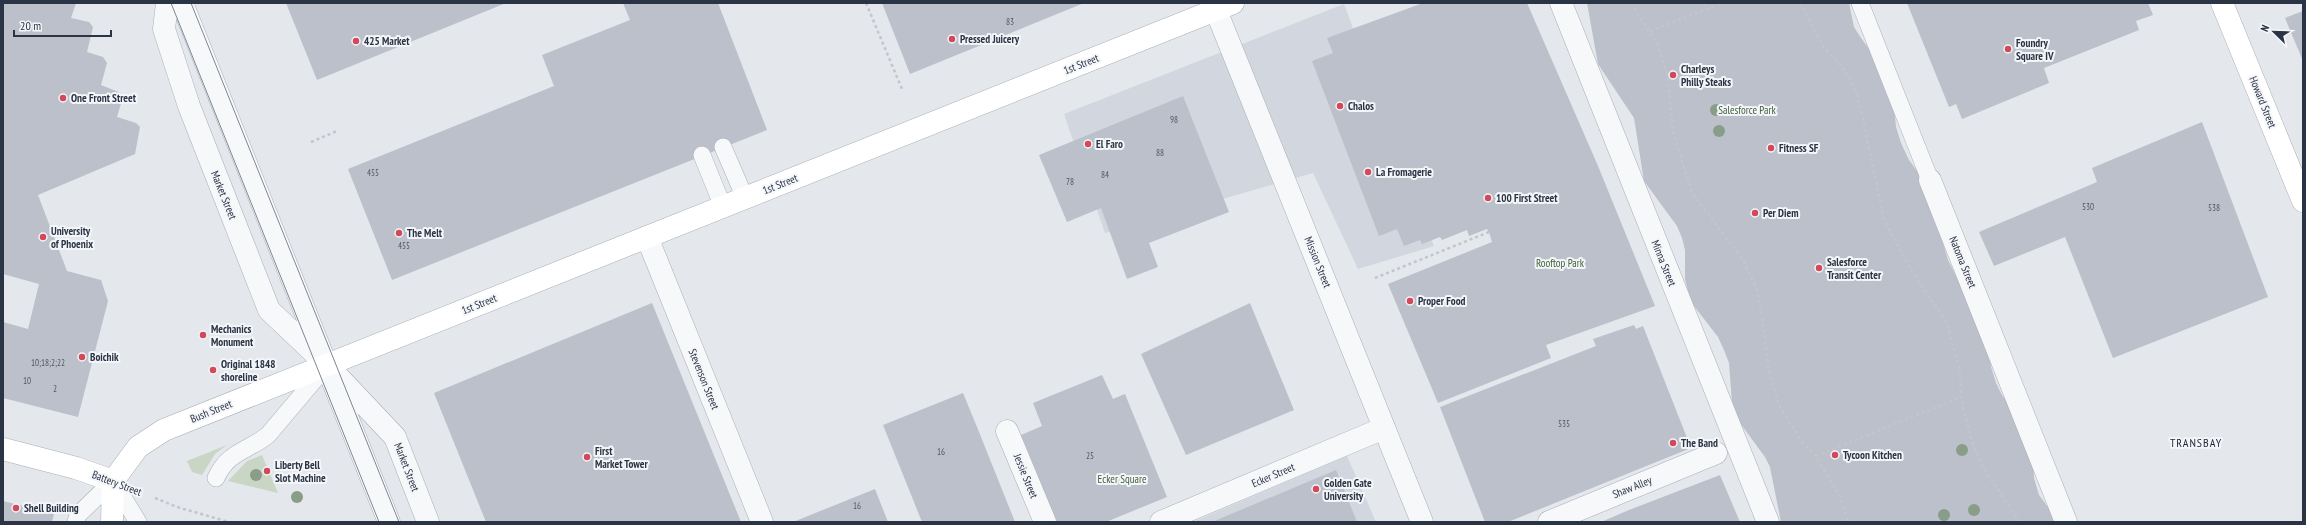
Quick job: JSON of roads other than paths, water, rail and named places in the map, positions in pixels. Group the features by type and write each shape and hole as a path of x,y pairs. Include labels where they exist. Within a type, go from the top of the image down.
{"main road":[{"name":"Howard Street","path":"2222,3 2303,201"},
{"name":"1st Street","path":"327,365 723,207 1221,5"},
{"name":"Bush Street","path":"113,482 138,448 164,430 327,365"},
{"name":"Battery Street","path":"3,449 76,468 113,482"},
{"path":"112,522 113,482"}],"street":[{"name":"Market Street","path":"167,3 164,30 189,106 269,310 327,365 395,437 428,522"},
{"name":"Market Street","path":"182,3 389,522"},
{"name":"Minna Street","path":"1561,3 1768,522"},
{"name":"Mission Street","path":"1221,5 1384,428 1422,522"},
{"name":"Natoma Street","path":"1930,180 2066,522"},
{"name":"Stevenson Street","path":"647,237 762,522"},
{"name":"Ecker Street","path":"1162,522 1384,428"},
{"name":"Jessie Street","path":"1007,431 1045,522"},
{"name":"Shaw Alley","path":"1548,522 1716,453"}],"lane":[{"name":"Natoma Street","path":"1860,3 1930,180"},
{"path":"723,147 745,198"},
{"path":"702,156 723,207"},
{"path":"216,478 225,462 234,454 258,443 268,435 327,365"},
{"path":"113,482 138,522"},
{"name":"Bush Street","path":"76,522 78,515 113,482"}],"tram line":[{"path":"171,3 379,522"},
{"path":"191,3 399,522"}],"place":[{"name":"Pressed Juicery","path":"952,39"},
{"name":"425 Market","path":"356,41"},
{"name":"Foundry Square IV","path":"2008,49"},
{"name":"Charleys Philly Steaks","path":"1673,75"},
{"name":"One Front Street","path":"63,98"},
{"name":"Chalos","path":"1340,106"},
{"name":"El Faro","path":"1088,144"},
{"name":"Fitness SF","path":"1771,148"},
{"name":"La Fromagerie","path":"1368,172"},
{"name":"100 First Street","path":"1488,198"},
{"name":"Per Diem","path":"1755,213"},
{"name":"The Melt","path":"399,233"},
{"name":"University of Phoenix","path":"43,237"},
{"name":"Salesforce Transit Center","path":"1819,268"},
{"name":"Proper Food","path":"1410,301"},
{"name":"Mechanics Monument","path":"203,335"},
{"name":"Boichik","path":"82,357"},
{"name":"Original 1848 shoreline","path":"213,370"},
{"name":"The Band","path":"1673,443"},
{"name":"Tycoon Kitchen","path":"1835,455"},
{"name":"First Market Tower","path":"587,457"},
{"name":"Liberty Bell Slot Machine","path":"267,471"},
{"name":"Golden Gate University","path":"1316,489"},
{"name":"Shell Building","path":"16,508"}],"district":[{"name":"TRANSBAY","path":"2196,443"}],"park label":[{"name":"Salesforce Park","path":"1747,110"},
{"name":"Rooftop Park","path":"1560,263"},
{"name":"Ecker Square","path":"1122,479"}]}
